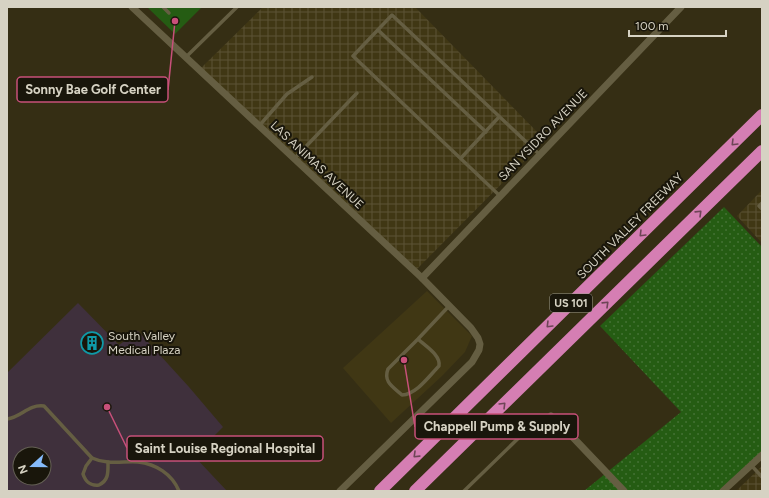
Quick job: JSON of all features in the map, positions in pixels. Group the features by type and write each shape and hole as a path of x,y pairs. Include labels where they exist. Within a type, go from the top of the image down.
{"highway":[{"name":"SOUTH VALLEY FREEWAY","path":"380,491 762,115"},
{"name":"US 101","path":"415,491 762,151"}],"street":[{"name":"LAS ANIMAS AVENUE","path":"132,7 422,278 471,328 478,338 480,344 479,350 472,362 340,491"},
{"name":"SAN YSIDRO AVENUE","path":"422,278 681,7"},
{"path":"550,416 565,429 624,491"},
{"path":"723,491 762,454"}],"lane":[{"path":"163,7 169,13"},
{"path":"185,58 237,7"},
{"path":"500,196 353,56 392,15 540,155"},
{"path":"378,30 486,132"},
{"path":"259,126 287,94 312,77"},
{"path":"294,159 357,93"},
{"path":"461,158 499,117"},
{"path":"762,203 759,206 762,209"},
{"path":"418,339 437,356 440,362 439,366 414,392 402,396 387,381 386,374 388,369 449,306"},
{"path":"7,419 21,415 30,407 38,405 44,406 92,458 100,462 139,462 155,466 168,474 179,491"},
{"path":"464,491 533,424 550,416"},
{"path":"92,458 86,466 83,474 87,482 91,485 100,485 106,480 108,476 108,462"},
{"path":"751,465 762,477"}],"shaded area":[{"path":"263,7 415,7 545,140 417,269 201,68"},
{"path":"762,190 762,243 737,216"},
{"path":"427,291 472,336 465,352 442,376 391,423 343,368"},
{"path":"78,303 119,345 138,331 223,427 194,456 227,491 7,491 7,373"},
{"path":"762,466 762,491 736,491"}],"green space":[{"path":"147,7 202,7 175,34"},
{"path":"724,207 762,247 762,453 723,491 584,491 681,412 600,326"}],"place":[{"name":"Sonny Bae Golf Center","path":"175,21"},
{"name":"South Valley Medical Plaza","path":"92,343"},
{"name":"Chappell Pump & Supply","path":"404,360"},
{"name":"Saint Louise Regional Hospital","path":"107,407"}]}
